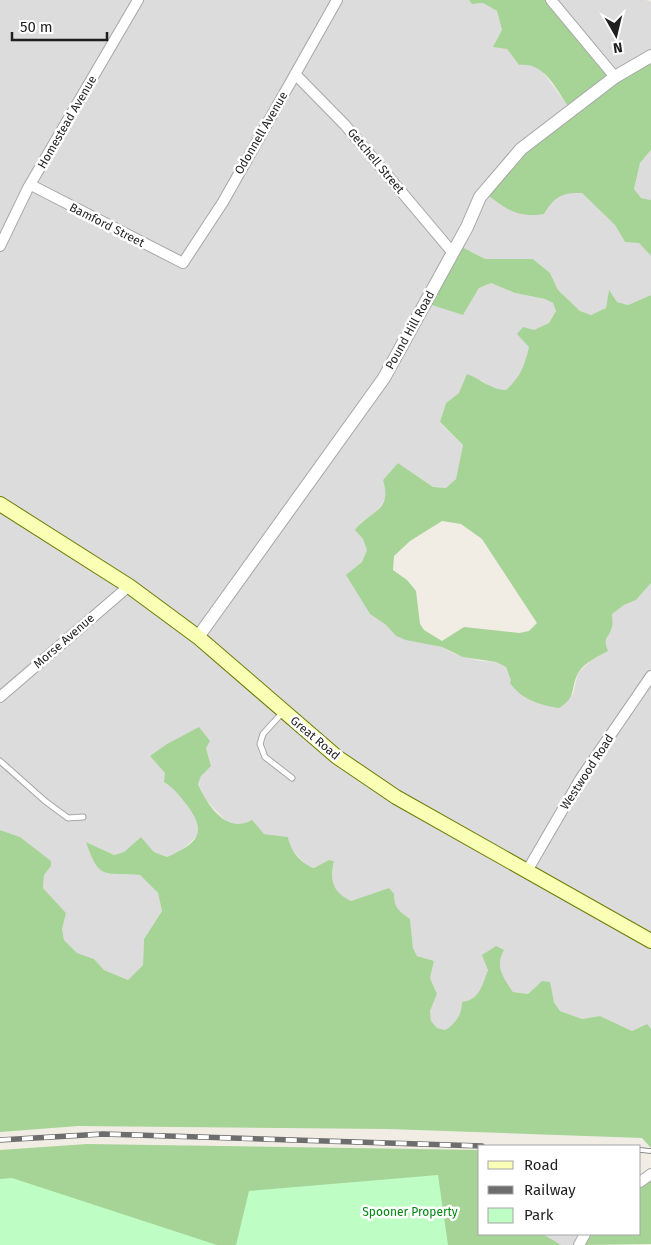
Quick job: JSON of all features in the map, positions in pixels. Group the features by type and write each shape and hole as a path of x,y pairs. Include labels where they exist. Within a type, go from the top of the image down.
{"main road":[{"name":"Great Road","path":"3,509 128,586 198,636 337,757 396,798 651,941"}],"street":[{"name":"Homestead Avenue","path":"0,246 31,185 138,0"},
{"name":"Odonnell Avenue","path":"183,264 223,202 337,0"},
{"path":"551,0 615,77"},
{"name":"Pound Hill Road","path":"198,636 384,378 453,253 480,197 521,149 615,77 651,56"},
{"name":"Getchell Street","path":"295,74 346,125 453,253"},
{"name":"Bamford Street","path":"31,185 183,264"},
{"name":"Morse Avenue","path":"0,697 128,586"},
{"name":"Westwood Road","path":"527,871 581,778 651,676"}],"lane":[{"path":"284,712 264,734 260,744 265,758 292,778"},
{"path":"0,761 45,801 68,818 83,817"}],"shaded area":[{"path":"0,0 469,0 472,4 483,3 497,11 507,49 519,65 529,63 540,68 570,109 544,214 552,201 566,192 582,193 615,225 625,242 639,243 651,256 651,295 628,305 617,302 609,291 606,308 591,315 580,311 558,290 550,273 533,259 485,259 458,245 463,315 479,288 491,283 515,293 545,299 553,303 556,311 549,323 534,331 526,361 517,380 506,390 493,389 481,380 446,403 440,423 463,445 456,479 446,488 433,487 398,463 383,480 387,491 385,499 374,515 361,522 363,539 367,550 362,562 347,575 370,614 386,625 396,636 442,647 455,654 480,661 496,662 506,667 512,680 573,695 578,673 593,659 607,651 605,643 606,636 612,629 612,614 624,605 636,600 651,583 651,1029 647,1024 632,1031 600,1016 582,1019 560,1011 542,981 528,994 513,992 498,969 499,957 488,970 479,994 462,1011 453,1026 445,1030 437,1028 431,1021 430,1011 437,994 430,978 434,961 417,956 413,948 410,919 397,910 389,888 351,901 339,896 333,884 331,872 334,861 329,860 314,868 306,865 289,846 288,837 264,834 243,825 229,824 205,799 198,783 201,776 211,765 206,748 165,773 165,782 174,788 196,816 200,828 197,836 181,851 167,857 154,852 141,837 124,852 114,855 86,842 113,874 140,875 158,893 162,911 144,939 143,965 128,980 104,970 94,959 77,953 64,940 62,929 66,913 43,888 44,875 51,866 20,837 0,830"},
{"path":"551,0 646,0 651,2 651,58 619,76"},
{"path":"651,150 651,200 641,198 634,190 640,163"},
{"path":"545,1235 586,1235 581,1245 561,1245"}],"green space":[{"path":"469,0 551,0 613,78 651,58 651,150 640,163 634,189 641,198 651,200 651,256 639,243 625,242 615,225 582,193 569,193 559,197 551,203 544,214 534,215 512,211 486,194 494,179 570,109 543,72 528,65 519,65 507,49 493,47 502,30 497,11 483,3 472,4"},
{"path":"458,245 485,259 533,259 550,273 558,290 580,311 591,315 606,308 609,290 617,302 628,305 651,295 651,583 636,600 624,605 612,614 612,627 606,640 608,651 581,669 571,696 559,708 538,703 520,694 510,683 511,680 506,667 496,662 463,657 442,647 406,640 396,636 386,625 370,614 346,575 362,562 367,550 363,539 355,530 382,505 385,499 383,480 398,463 433,487 446,488 456,479 463,445 440,422 446,403 459,393 467,374 490,386 506,390 521,371 529,347 517,334 523,327 534,330 549,323 556,311 553,303 545,299 515,293 491,283 479,288 463,315 429,304","holes":["442,521 461,524 482,539 537,623 529,631 519,633 464,627 442,641 424,630 420,624 416,591 407,580 393,570 394,556 410,541"]},
{"path":"199,727 210,741 206,748 211,766 201,776 198,784 212,809 219,816 234,824 243,824 252,820 264,834 288,837 291,847 297,856 314,868 329,860 334,861 332,880 336,890 351,901 389,888 394,894 398,909 410,919 413,948 417,956 434,961 430,978 437,994 430,1011 431,1021 437,1028 445,1030 452,1025 460,1015 462,1002 473,998 480,991 488,970 482,955 496,946 504,950 500,962 501,972 513,992 528,994 542,981 550,982 554,1002 560,1011 582,1019 600,1016 632,1031 647,1024 651,1029 651,1148 642,1138 388,1129 78,1126 0,1132 0,830 20,837 51,861 51,866 44,875 43,888 66,913 62,929 64,940 77,953 94,959 104,970 128,980 143,965 144,939 162,911 158,893 140,875 104,872 90,854 86,842 114,855 124,852 141,837 154,852 167,857 192,842 198,830 193,814 176,792 164,782 165,773 150,756 167,744"},
{"path":"87,1144 478,1150 478,1235 545,1235 561,1245 0,1245 0,1150"},
{"name":"Spooner Property","path":"438,1175 448,1245 236,1245 249,1191"},
{"path":"12,1178 217,1245 0,1245 0,1179"},
{"path":"651,1178 651,1244 581,1245 586,1235 641,1235 641,1183"}],"railway":[{"path":"0,1140 103,1134 478,1146"},
{"path":"641,1150 651,1151"}]}
